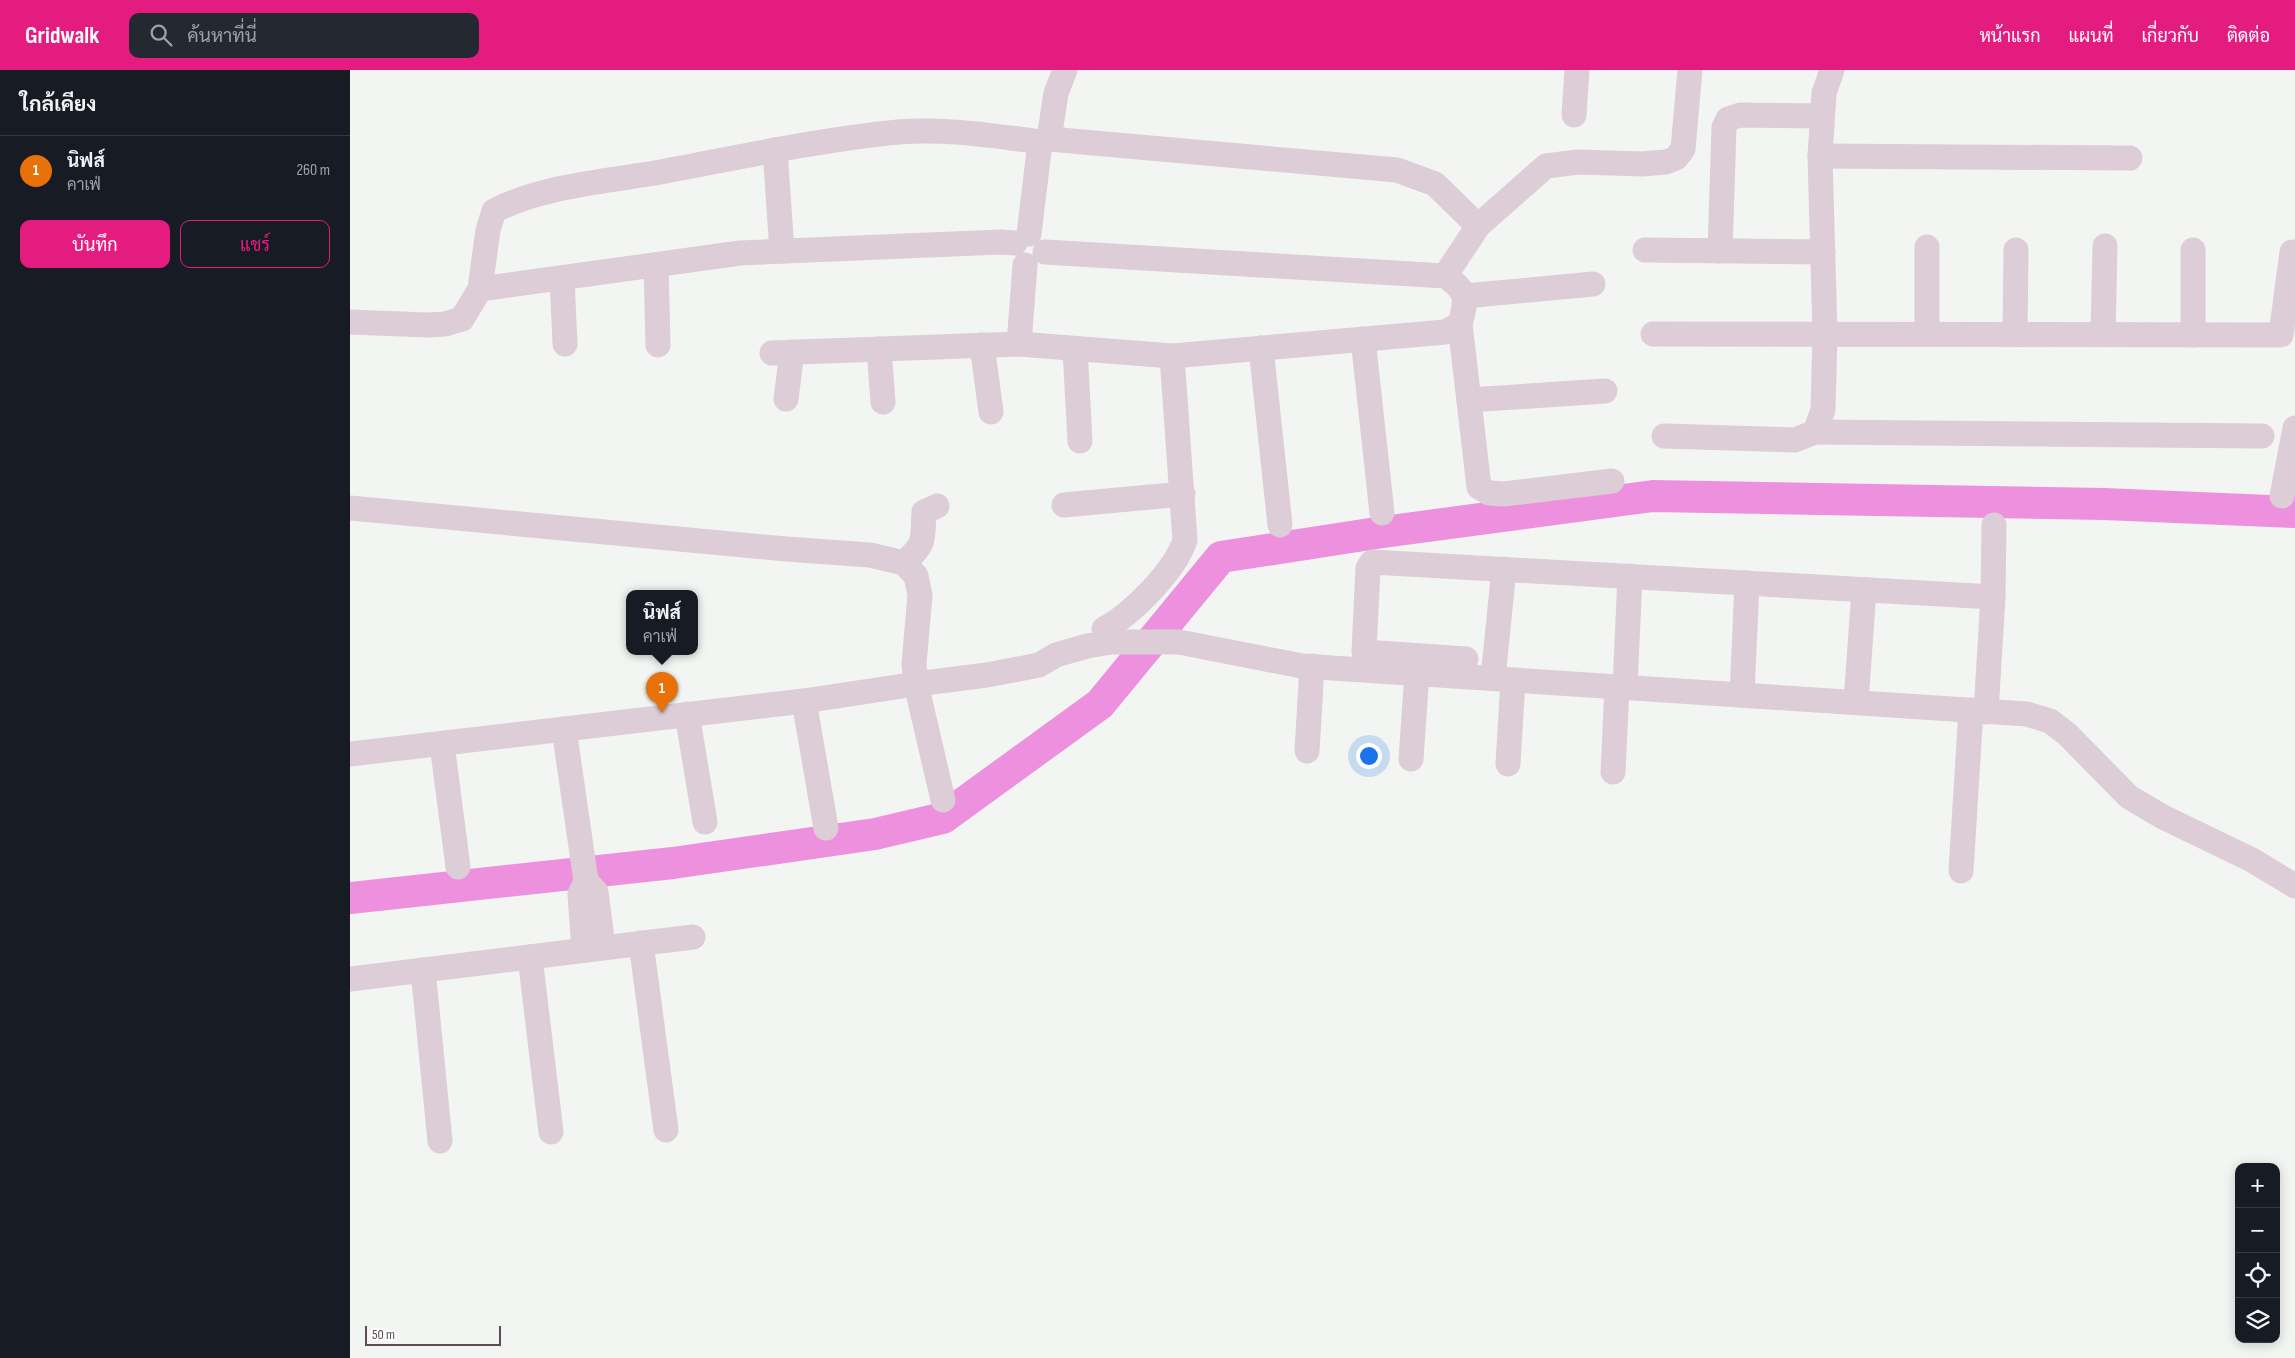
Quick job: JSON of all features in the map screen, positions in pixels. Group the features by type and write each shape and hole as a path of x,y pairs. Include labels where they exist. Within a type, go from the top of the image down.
{"street":[{"path":"1018,344 1028,249 1046,140 1056,93 1065,70"},
{"path":"1574,115 1577,70"},
{"path":"1445,276 1478,226 1546,166 1578,162 1642,164 1666,162 1676,158 1683,149 1690,70"},
{"path":"1815,432 1823,410 1825,334 1820,156 1824,93 1832,70"},
{"path":"1720,251 1724,127 1728,119 1740,114 1822,116"},
{"path":"350,322 445,324 462,319 480,289 488,230 494,211 511,202 573,187 775,150 900,132 959,132 1397,170 1435,184 1478,226"},
{"path":"775,150 782,252"},
{"path":"1820,156 2130,158"},
{"path":"480,289 740,253 1000,242 1028,249 1445,276 1457,284 1465,296 1466,304 1460,324 1479,487 1489,493 1504,494 1612,481"},
{"path":"2103,334 2105,246"},
{"path":"1927,247 1927,334"},
{"path":"1645,250 1823,252"},
{"path":"2015,334 2016,250"},
{"path":"2193,250 2193,335"},
{"path":"1653,334 2280,334 2292,252"},
{"path":"656,265 658,345"},
{"path":"562,278 565,344"},
{"path":"1465,296 1593,284"},
{"path":"786,398 782,352 1018,344 1172,356 1445,332 1460,324"},
{"path":"1363,339 1382,513"},
{"path":"982,345 990,412"},
{"path":"1261,348 1280,525"},
{"path":"879,349 883,402"},
{"path":"1075,349 1080,441"},
{"path":"1107,636 1117,622 1148,592 1180,554 1185,540 1172,356"},
{"path":"1469,400 1604,391"},
{"path":"2282,496 2295,428"},
{"path":"1664,436 1795,440 1815,432 2262,436"},
{"path":"1064,505 1183,494"},
{"path":"904,563 918,550 922,542 925,532 924,512 926,509 937,506"},
{"path":"350,508 786,549 870,555 904,563 916,576 920,595 914,664 916,684 943,800"},
{"path":"1961,871 1993,597 1994,525"},
{"path":"1993,597 1372,562 1368,568 1364,652 1500,673 1621,687 2027,714 2050,721 2067,734 2129,797 2162,816 2252,860 2295,886"},
{"path":"1504,569 1500,673 1508,764"},
{"path":"1613,772 1630,576"},
{"path":"1742,695 1747,583"},
{"path":"1856,702 1864,590"},
{"path":"350,754 804,701 987,675 1038,665 1056,654 1107,636 1179,642 1312,666 1417,673 1500,673"},
{"path":"1307,751 1312,666"},
{"path":"1411,760 1417,673"},
{"path":"804,701 826,828"},
{"path":"687,714 705,822"},
{"path":"564,729 586,880 596,892 594,948"},
{"path":"442,744 458,867"},
{"path":"350,978 693,937"},
{"path":"641,943 666,1130"},
{"path":"530,957 551,1132"},
{"path":"423,970 440,1141"}],"waterway":[{"path":"350,898 673,863 875,834 943,818 1100,704 1221,557 1383,532 1653,496 2104,504 2295,512"},
{"path":"2294,512 2295,506"}],"place":[{"name":"นิฟส์","path":"662,713"}]}
